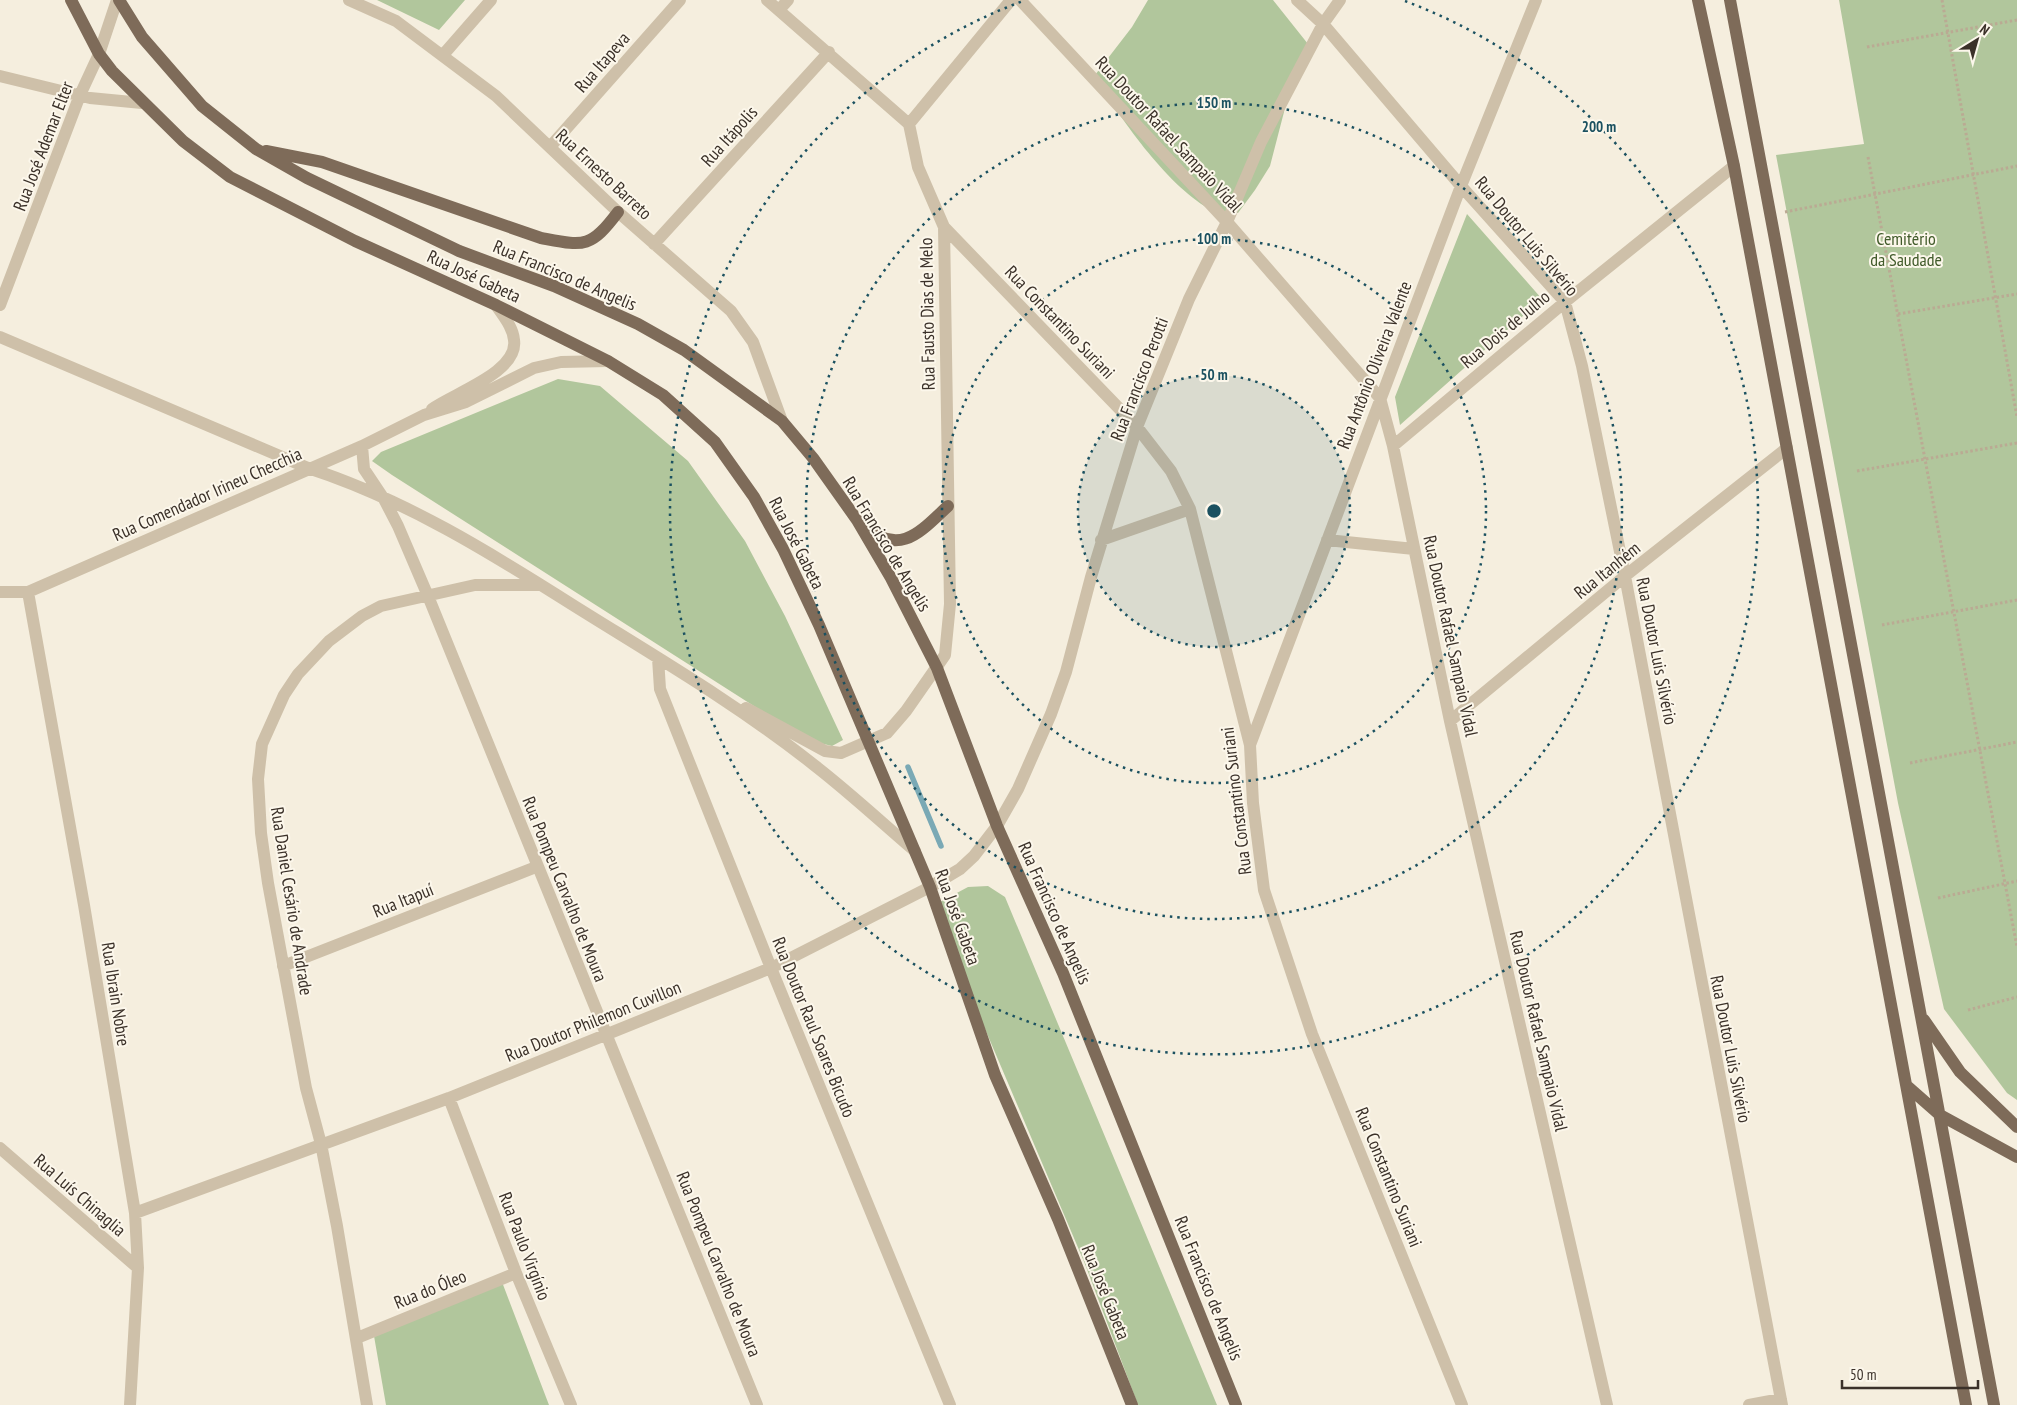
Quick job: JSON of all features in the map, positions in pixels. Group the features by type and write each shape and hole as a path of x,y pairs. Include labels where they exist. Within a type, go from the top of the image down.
{"main road":[{"name":"Rua José Gabeta","path":"71,0 99,54 142,102 183,141 230,177 355,241 496,305 608,361 663,395 708,436 754,497 783,549 819,625 930,887 995,1075 1058,1219 1132,1405"},
{"name":"Rua Francisco de Angelis","path":"118,0 142,37 202,106 256,149 307,178 459,250 554,286 638,324 684,350 782,421 813,458 857,520 891,578 937,668 997,826 1067,982 1205,1322 1236,1405"},
{"path":"1698,0 1734,166 1966,1405"},
{"path":"1730,0 1994,1405"},
{"path":"256,149 322,162 541,238 572,244 588,242 597,237 618,212"},
{"path":"857,520 874,535 886,541 902,540 925,528 948,506"},
{"path":"1921,1016 1960,1072 2017,1127"},
{"path":"1906,1086 1940,1115 2017,1157"}],"street":[{"name":"Rua José Ademar Elter","path":"0,305 80,95 99,54 118,0"},
{"name":"Rua Ernesto Barreto","path":"349,0 396,21 496,96 618,212 731,311 753,342 782,421"},
{"path":"443,55 491,0"},
{"name":"Rua Itapeva","path":"550,147 680,0"},
{"path":"767,0 829,52 909,124 1011,0"},
{"path":"779,10 788,0"},
{"name":"Rua Doutor Rafael Sampaio Vidal","path":"1020,0 1226,222 1380,398 1393,446 1450,721 1607,1405"},
{"name":"Rua Doutor Luis Silvério","path":"1297,0 1323,24 1461,186 1565,302 1582,366 1625,576 1781,1402"},
{"name":"Rua Francisco Perotti","path":"1018,789 1037,750 1066,672 1101,540 1137,428 1189,299 1226,222 1260,142 1323,24 1340,0"},
{"name":"Rua Antônio Oliveira Valente","path":"1250,745 1461,186 1536,0"},
{"name":"Rua Itápolis","path":"654,244 829,52"},
{"path":"0,76 104,101 142,102"},
{"name":"Rua Fausto Dias de Melo","path":"693,680 825,751 841,753 887,733 945,655 950,604 944,227 918,167 909,124"},
{"name":"Rua Dois de Julho","path":"1393,446 1565,302 1734,166"},
{"name":"Rua Constantino Suriani","path":"944,227 1137,428 1171,471 1190,509 1250,745 1253,803 1259,858 1267,897 1312,1034 1462,1405"},
{"name":"Rua Comendador Irineu Checchia","path":"0,592 28,592 362,446 424,415 449,397 492,376 510,359 514,338 510,326 496,305"},
{"path":"0,337 308,468 343,480 430,520 541,585 693,680 814,765 914,851"},
{"name":"Rua Comendador Irineu Checchia","path":"424,415 466,402 534,368 561,362 608,361"},
{"name":"Rua Pompeu Carvalho de Moura","path":"362,446 364,469 384,499 428,596 536,867 757,1405"},
{"name":"Rua Itanhém","path":"1450,721 1625,576 1787,448"},
{"path":"1101,540 1190,509"},
{"path":"1327,540 1414,549"},
{"name":"Rua Daniel Cesário de Andrade","path":"367,1405 357,1338 321,1144 306,1088 268,884 258,779 262,744 284,695 298,674 329,641 362,616 381,606 475,585 541,585"},
{"name":"Rua Ibrain Nobre","path":"28,592 84,905 135,1213 138,1268 130,1405"},
{"name":"Rua Doutor Raul Soares Bicudo","path":"658,658 660,689 770,968 950,1405"},
{"name":"Rua Doutor Philemon Cuvillon","path":"135,1213 449,1098 770,968 930,887 960,869 974,856 997,826 1018,789"},
{"name":"Rua Itapuí","path":"283,966 536,867"},
{"name":"Rua Paulo Virgínio","path":"449,1098 516,1274 571,1405"},
{"name":"Rua Luís Chinaglia","path":"0,1148 138,1268"},
{"name":"Rua do Óleo","path":"357,1338 516,1274"},
{"path":"1749,1405 1781,1402"}],"path":[{"path":"1942,0 2017,417"},
{"path":"1867,47 2017,20"},
{"path":"1868,157 2017,947"},
{"path":"1770,215 2017,166"},
{"path":"1898,314 2017,294"},
{"path":"1857,471 2017,443"},
{"path":"1882,625 2017,600"},
{"path":"1910,763 2017,742"},
{"path":"1938,898 2017,881"},
{"path":"1968,1010 2017,997"}],"green space":[{"path":"377,0 465,0 439,30"},
{"path":"1148,0 1273,0 1308,44 1288,84 1284,112 1270,166 1238,213 1208,208 1176,183 1144,148 1116,109 1095,75 1132,27"},
{"name":"Cemitério da Saudade","path":"1839,0 2017,0 2017,1100 2007,1093 1944,1009 1898,803 1776,155 1864,144"},
{"path":"1467,214 1542,299 1400,425 1395,397"},
{"path":"558,379 600,386 688,461 745,541 785,616 843,740 832,746 807,740 372,461 381,452"},
{"path":"988,886 1005,897 1217,1405 1138,1405 1085,1264 937,916 940,902 968,887"},
{"path":"502,1282 549,1405 386,1405 374,1336"}],"waterway":[{"path":"908,767 941,846"}]}
